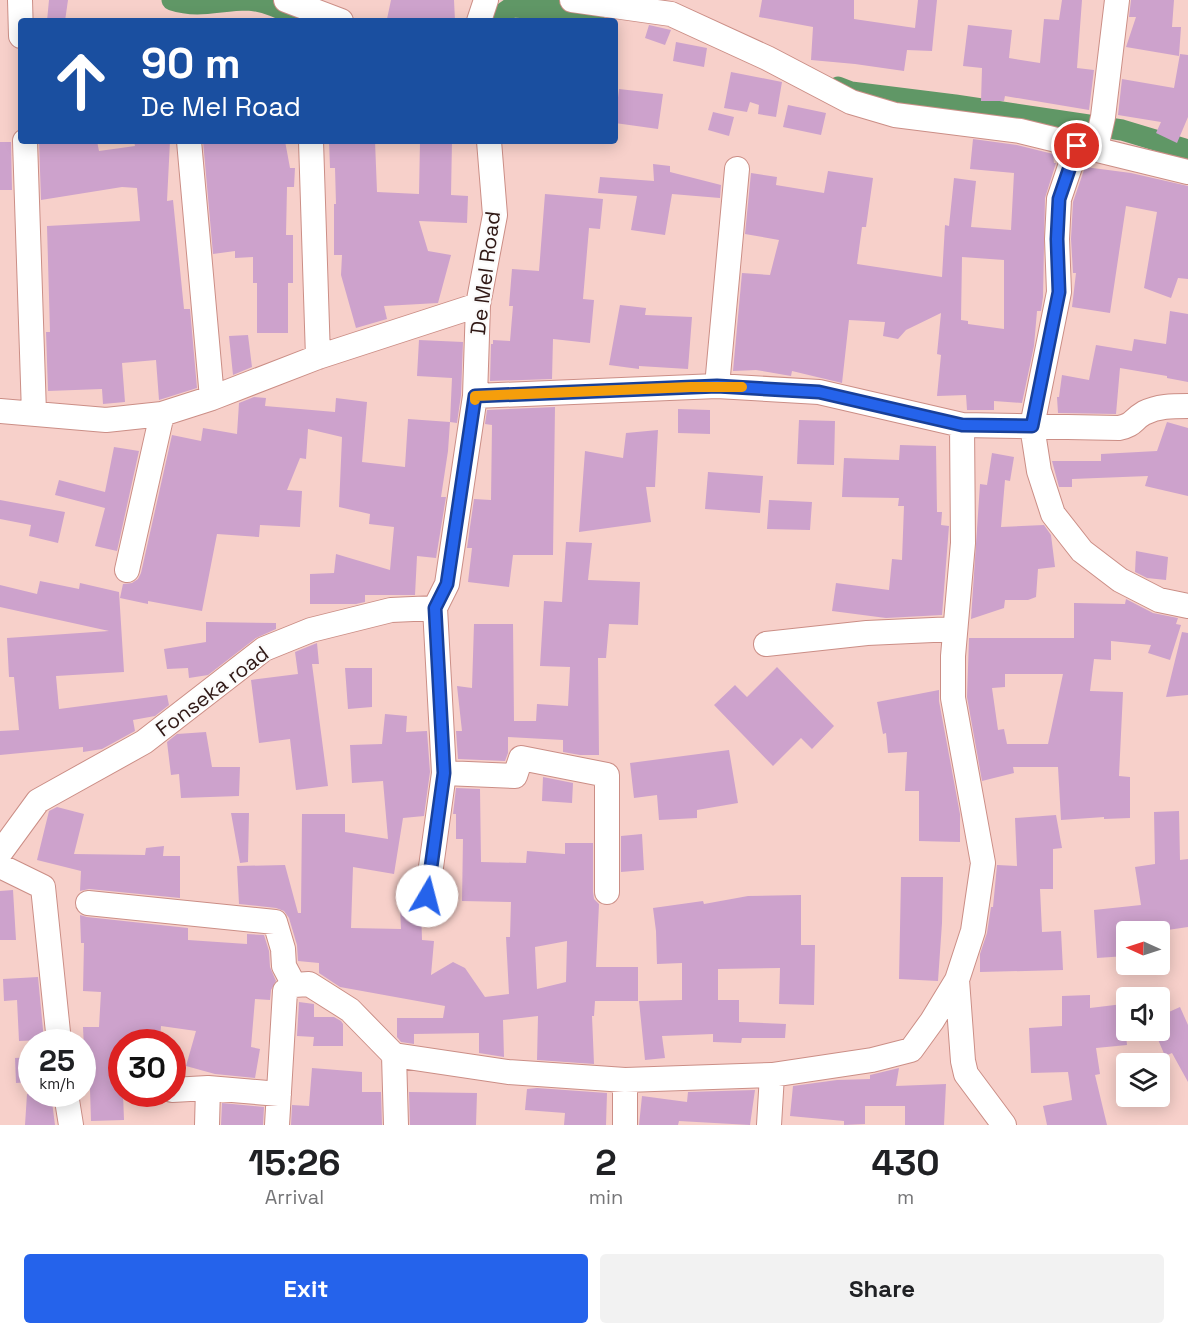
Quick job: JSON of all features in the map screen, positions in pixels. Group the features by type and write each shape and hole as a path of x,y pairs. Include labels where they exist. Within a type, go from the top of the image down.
{"street":[{"path":"20,0 20,18"},
{"path":"286,0 333,18"},
{"path":"477,0 478,18"},
{"path":"479,18 486,0"},
{"path":"572,0 671,14 767,58 851,102 895,115 1020,131 1188,172"},
{"path":"1117,0 1103,117 1059,199 1057,239 1059,292 1032,426 1039,471 1053,514 1082,551 1120,580 1159,600 1188,606"},
{"path":"25,144 34,413"},
{"path":"189,144 212,398"},
{"path":"311,144 318,357"},
{"name":"De Mel Road","path":"435,608 447,584 475,396 478,305 495,215 489,144"},
{"path":"717,386 737,169"},
{"path":"0,411 106,420 162,414 212,398 318,357 478,305"},
{"path":"475,396 717,386 819,392 962,425 1119,428 1131,425 1142,414 1162,406 1188,406"},
{"path":"128,570 162,414"},
{"path":"277,1125 285,991 294,985 309,984 350,1010 394,1055 508,1072 625,1080 772,1076 872,1060 911,1050 932,1022 957,980 973,931 984,863 953,698 955,629 963,543 962,425"},
{"path":"427,896 444,773 435,608"},
{"name":"Fonseka road","path":"0,853 38,801 144,742 264,649 311,630 391,610 435,608"},
{"path":"766,644 867,633 955,629"},
{"path":"444,773 515,776 521,758 607,775 607,892"},
{"path":"0,866 43,887 58,1029"},
{"path":"88,903 275,922 284,966 294,985"},
{"path":"957,980 966,1074 1005,1125"},
{"path":"394,1055 396,1125"},
{"path":"769,1125 772,1076"},
{"path":"625,1080 625,1125"},
{"path":"186,1089 208,1088 279,1094"},
{"path":"207,1125 208,1088"},
{"path":"68,1107 71,1125"}],"building":[{"path":"49,0 68,0 65,18 47,18"},
{"path":"391,0 454,0 455,18 387,18"},
{"path":"762,0 854,0 854,19 915,28 918,0 937,0 932,51 907,50 904,71 811,60 813,27 759,17"},
{"path":"1062,0 1082,0 1077,68 1094,70 1089,110 1005,96 1004,101 981,101 982,68 963,66 968,25 1012,30 1009,58 1040,63 1044,19 1059,20"},
{"path":"1131,0 1174,0 1172,27 1181,27 1179,56 1126,47 1136,17 1129,17"},
{"path":"649,25 671,30 665,45 645,38"},
{"path":"676,42 707,48 704,67 673,61"},
{"path":"1180,54 1188,55 1188,117 1177,143 1156,133 1161,122 1118,115 1122,79 1174,88"},
{"path":"731,72 782,82 776,117 758,114 759,105 750,102 747,112 724,108"},
{"path":"619,89 663,94 658,129 618,123"},
{"path":"788,105 826,113 821,135 783,127"},
{"path":"713,112 734,117 729,136 708,130"},
{"path":"973,139 1017,145 1053,154 1054,163 1056,163 1045,198 1043,297 1041,311 1037,311 1034,346 1022,403 994,401 994,410 967,410 966,395 937,396 941,355 937,354 941,313 906,330 898,339 883,336 885,322 849,320 842,383 792,371 791,376 756,370 733,371 742,273 770,275 779,240 745,234 751,173 777,177 776,185 824,193 828,171 873,178 866,227 862,227 857,264 942,277 945,225 949,226 954,178 976,181 971,227 1011,230 1014,173 970,169","holes":["962,257 1004,260 1004,329 968,324 968,321 961,320"]},
{"path":"0,142 11,142 12,190 0,190"},
{"path":"39,144 98,144 99,151 135,146 135,144 170,144 167,201 173,200 184,309 190,309 197,388 159,400 156,360 122,363 125,402 103,404 102,389 48,391 46,332 50,332 47,226 140,221 137,188 122,187 41,200"},
{"path":"203,144 286,144 290,168 295,168 294,187 287,187 286,235 293,235 293,283 288,283 288,333 257,333 257,283 253,283 253,257 235,258 235,251 213,254"},
{"path":"329,144 375,144 377,192 419,194 420,144 452,144 451,195 468,196 467,223 419,221 428,251 451,255 438,303 384,306 387,319 356,328 341,275 342,255 334,255 335,168 330,168"},
{"path":"653,164 670,166 670,172 721,185 720,198 672,194 665,235 631,230 637,196 598,193 600,177 654,181"},
{"path":"1085,167 1131,173 1188,186 1188,279 1178,278 1171,298 1144,288 1157,212 1126,206 1110,313 1072,307 1076,273 1073,273 1071,239 1073,202"},
{"path":"545,194 603,199 600,229 589,228 583,299 594,300 590,343 553,339 552,379 490,381 493,340 510,341 513,306 509,306 512,269 539,271"},
{"path":"620,305 646,308 645,315 692,317 688,369 639,366 639,369 609,365"},
{"path":"1170,311 1188,314 1188,382 1120,368 1116,414 1058,413 1057,397 1059,397 1062,375 1089,380 1096,345 1132,351 1134,339 1166,344"},
{"path":"248,335 252,367 233,375 229,336"},
{"path":"419,340 463,342 461,395 457,423 450,422 452,378 417,376"},
{"path":"254,397 266,398 265,406 335,412 336,398 367,402 362,462 405,467 408,419 450,422 441,497 446,497 436,558 417,556 415,595 365,595 365,602 356,604 310,604 310,574 334,573 336,554 390,570 394,527 369,524 370,514 339,507 342,437 308,429 306,459 300,458 287,490 302,491 300,527 260,525 259,537 217,534 202,611 120,598 123,584 132,583 141,573 172,435 201,441 203,428 237,434 239,403"},
{"path":"555,407 553,555 513,555 509,587 468,582 472,548 467,548 474,499 491,500 492,425 485,424 487,410"},
{"path":"678,409 710,410 710,434 678,433"},
{"path":"799,420 835,421 834,465 797,464"},
{"path":"1167,422 1188,428 1188,496 1145,486 1148,476 1072,479 1072,487 1059,487 1052,461 1101,461 1101,454 1157,451"},
{"path":"658,430 655,487 646,487 651,522 579,532 585,451 623,458 626,433"},
{"path":"900,445 936,446 937,512 942,512 941,525 949,526 942,615 886,618 832,611 836,583 889,590 892,559 902,560 904,506 898,506 899,498 842,497 844,458 899,460"},
{"path":"114,447 139,451 117,551 95,546 105,508 55,495 59,480 105,492"},
{"path":"992,453 1014,457 1010,481 1005,480 1001,527 1044,525 1051,535 1055,567 1038,569 1036,597 1028,600 1005,600 1004,608 971,619 980,484 987,485"},
{"path":"708,472 763,476 760,513 705,509"},
{"path":"0,500 65,512 58,543 29,536 31,525 0,519"},
{"path":"769,500 812,502 810,530 767,529"},
{"path":"566,542 592,543 588,580 640,582 638,625 609,624 606,658 598,658 599,755 563,752 563,740 508,737 508,753 505,761 458,759 456,731 462,731 457,686 472,688 474,624 513,624 514,721 536,721 537,704 568,706 570,667 540,666 544,601 562,602"},
{"path":"1136,551 1168,557 1166,580 1147,578 1135,572"},
{"path":"40,581 79,589 80,583 119,592 124,672 56,676 59,709 167,695 169,705 155,716 133,720 135,731 102,749 83,752 83,747 0,755 0,731 19,730 14,677 9,677 7,638 109,631 0,607 0,585 37,594"},
{"path":"1126,599 1153,613 1178,618 1176,624 1181,625 1170,660 1148,653 1151,645 1111,641 1111,660 1094,659 1090,691 1123,692 1119,776 1130,777 1130,818 1061,820 1058,767 1013,767 1014,773 982,781 967,697 969,638 1074,638 1074,603 1125,604","holes":["1005,674 1063,674 1048,744 1007,744 1004,729 998,730 992,688 1005,687"]},
{"path":"206,622 276,623 276,629 256,638 208,675 189,678 188,668 167,669 164,649 206,642"},
{"path":"1182,632 1188,633 1188,695 1166,697"},
{"path":"317,643 319,664 312,664 328,786 296,790 290,739 259,743 251,680 298,674 295,652"},
{"path":"777,667 834,726 812,749 801,738 773,766 714,705 735,685 747,697"},
{"path":"345,668 372,668 372,707 348,709"},
{"path":"939,690 939,701 960,814 960,842 919,841 919,791 905,791 907,752 888,753 886,733 883,734 877,702"},
{"path":"385,714 407,716 406,732 427,731 430,772 424,816 403,818 394,874 353,867 351,928 401,929 399,886 414,886 414,901 421,908 422,940 434,941 431,975 453,962 465,968 485,997 509,994 506,937 510,937 511,902 462,901 463,839 456,839 456,814 453,814 456,788 480,789 481,862 526,863 527,851 565,854 565,843 593,843 593,892 594,899 599,904 596,967 638,967 638,1001 595,1001 594,1016 592,1016 594,1064 537,1060 538,1016 503,1020 504,1057 479,1053 479,1033 414,1034 414,1044 401,1042 397,1037 397,1018 443,1018 445,1006 340,987 319,973 319,963 298,961 297,945 289,918 284,911 239,904 237,866 285,865 298,913 301,913 302,814 345,814 345,832 388,839 383,781 352,783 350,745 382,744","holes":["567,941 566,982 537,989 535,947"]},
{"path":"206,732 212,767 240,767 239,796 181,798 179,774 171,775 167,742 177,734"},
{"path":"729,750 738,803 697,810 697,818 659,820 657,795 634,798 630,763"},
{"path":"543,777 573,783 572,803 542,801"},
{"path":"57,807 84,814 74,854 145,855 146,848 164,846 163,856 180,856 180,898 89,889 80,891 81,871 37,860 49,811"},
{"path":"1179,811 1180,860 1188,859 1188,927 1170,930 1170,921 1116,921 1116,957 1097,958 1094,910 1141,905 1135,867 1155,864 1154,812"},
{"path":"231,813 249,813 248,862 240,863"},
{"path":"1056,815 1062,848 1053,849 1053,889 1040,889 1042,932 1061,931 1063,970 980,972 980,954 987,933 991,907 993,907 997,865 1017,866 1015,818"},
{"path":"642,834 644,870 621,872 621,836"},
{"path":"901,877 943,877 938,981 899,979"},
{"path":"13,890 16,940 0,940 0,891"},
{"path":"801,895 801,945 815,945 814,1005 779,1004 780,968 718,969 718,1000 739,1000 739,1022 786,1024 785,1038 742,1038 741,1043 713,1042 713,1034 662,1036 665,1058 645,1060 639,1001 682,1000 682,963 657,964 653,908 703,901 704,904 748,896"},
{"path":"80,915 188,928 188,940 247,944 247,934 264,935 269,951 270,967 276,981 271,990 270,1000 255,999 251,1047 260,1049 255,1078 215,1074 186,1066 196,1031 161,1026 161,1029 108,1029 108,1107 124,1107 124,1120 91,1121 91,1107 96,1107 96,1029 83,1029 83,1027 99,1027 101,992 83,991 84,943 81,943"},
{"path":"38,977 43,1029 18,1029 17,1000 4,1001 3,979"},
{"path":"1090,995 1090,1008 1116,1005 1116,1041 1127,1041 1127,1045 1096,1048 1100,1074 1095,1075 1107,1125 1047,1125 1043,1106 1072,1100 1068,1072 1031,1073 1029,1028 1062,1026 1062,996"},
{"path":"299,1002 314,1004 314,1017 334,1017 341,1021 343,1046 313,1046 314,1037 297,1036"},
{"path":"1180,1007 1188,1025 1188,1082 1172,1053 1164,1053 1159,1041 1170,1041 1170,1012"},
{"path":"15,1058 18,1058 18,1083 16,1083"},
{"path":"312,1068 362,1072 362,1092 381,1092 382,1125 291,1125 292,1105 309,1106"},
{"path":"899,1068 896,1086 946,1084 944,1125 905,1125 905,1106 865,1106 865,1124 844,1125 844,1121 790,1116 793,1086 837,1080 870,1079 870,1075"},
{"path":"527,1089 607,1093 606,1125 564,1125 565,1113 525,1110"},
{"path":"755,1090 750,1125 679,1121 678,1125 639,1125 642,1096 687,1102 688,1092"},
{"path":"409,1092 477,1093 476,1125 410,1125"},
{"path":"222,1103 264,1107 263,1125 221,1125"},
{"path":"26,1107 53,1107 55,1125 25,1125"}],"waterway":[{"path":"172,0 192,4 237,0 263,2 299,18"},
{"path":"496,18 512,7 596,12"},
{"path":"838,87 851,92 1122,130 1188,150"}],"slow traffic":[{"path":"475,400 475,396 717,386 742,387"}],"route":[{"path":"427,896 444,773 435,608 447,584 475,396 717,386 819,392 962,425 1032,426 1059,292 1057,239 1059,199 1077,146"}]}
